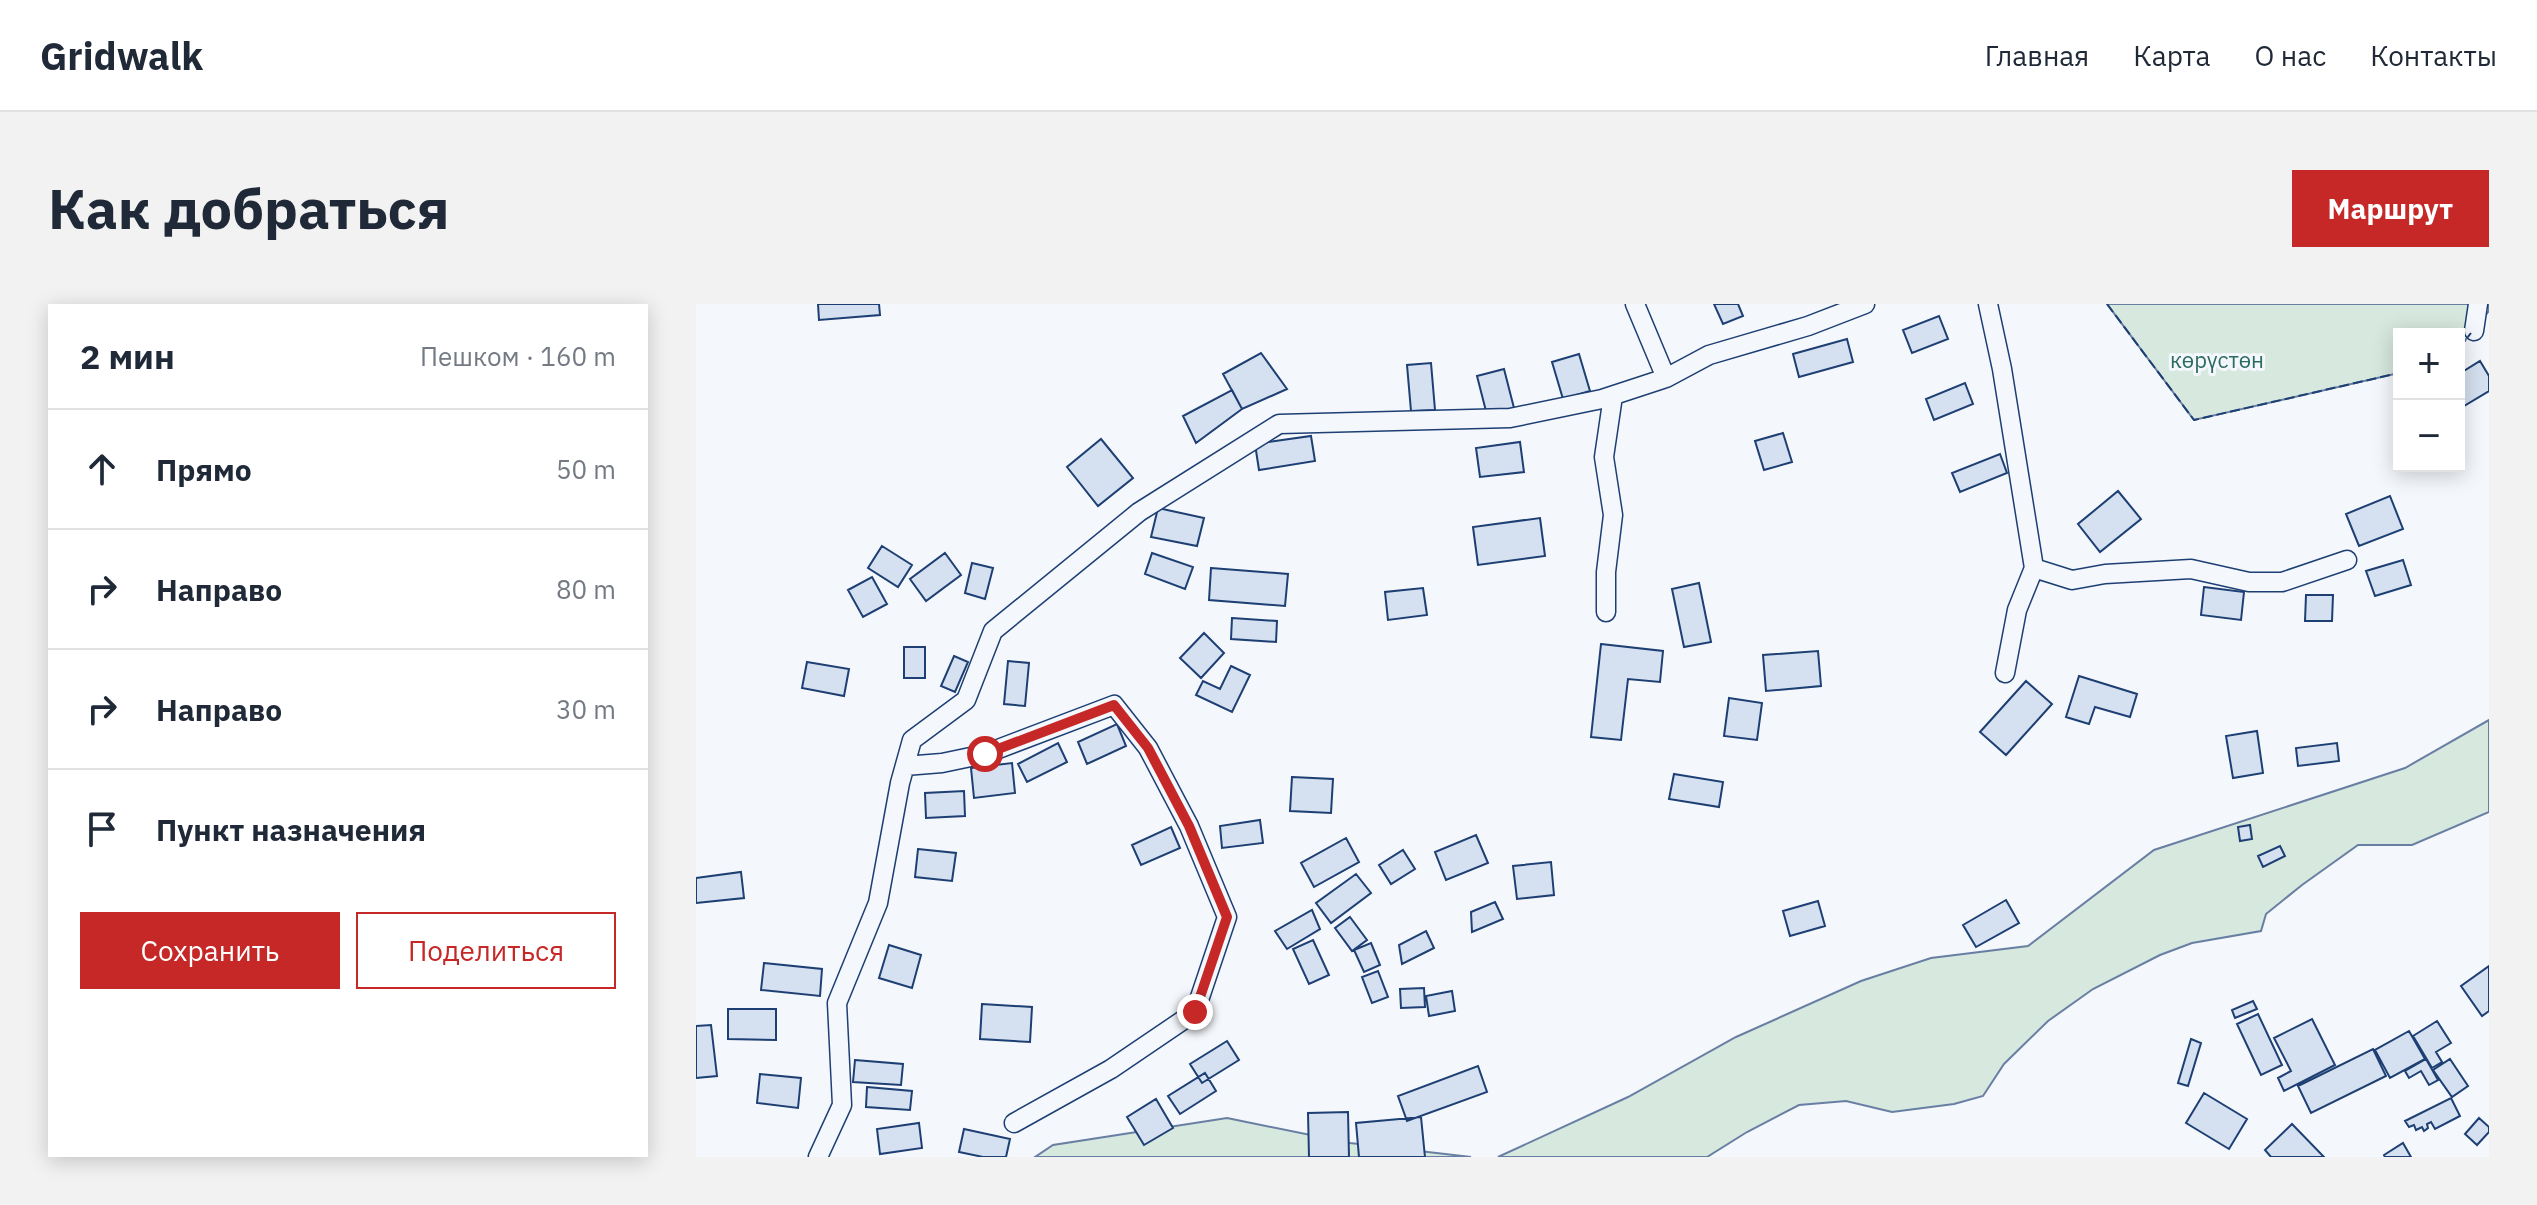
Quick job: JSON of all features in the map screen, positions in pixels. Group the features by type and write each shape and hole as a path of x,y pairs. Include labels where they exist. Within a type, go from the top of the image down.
{"street":[{"path":"1635,304 1666,378"},
{"path":"818,1157 842,1105 837,1003 878,903 912,740 966,700 993,631 1139,512 1279,424 1510,418 1613,396 1666,378 1709,355 1808,326 1865,304"},
{"path":"1988,304 2002,369 2034,568 2017,610 2005,673"},
{"path":"2474,331 2478,304"},
{"path":"1606,612 1606,572 1613,515 1604,457 1613,396"},
{"path":"2034,568 2072,580 2105,574 2191,569 2249,582 2282,582 2347,560"},
{"path":"905,766 942,763 985,754 1114,705 1148,748 1189,826 1227,917 1195,1012 1111,1069 1014,1123"}],"green space":[{"name":"көрүстөн","path":"2107,304 2489,304 2489,311 2465,341 2465,328 2393,328 2393,374 2194,420"},
{"path":"2489,720 2489,812 2412,845 2358,845 2266,914 2261,931 2192,943 2160,955 2093,989 2048,1021 2004,1064 1983,1096 1954,1104 1892,1112 1846,1101 1799,1105 1707,1157 1498,1157 1628,1097 1736,1037 1861,981 1931,958 2028,946 2154,850 2405,768"},
{"path":"1227,1118 1350,1143 1471,1157 1035,1157 1053,1145"}],"building":[{"path":"818,304 879,304 880,315 819,320"},
{"path":"1714,304 1738,304 1743,316 1723,324"},
{"path":"1939,316 1948,339 1912,353 1903,330"},
{"path":"1847,339 1853,362 1799,377 1793,354"},
{"path":"1261,353 1287,389 1242,409 1223,374"},
{"path":"1579,354 1590,391 1563,399 1552,362"},
{"path":"2480,361 2489,376 2489,391 2465,405 2465,400 2465,370"},
{"path":"1431,363 1435,410 1411,411 1407,365"},
{"path":"1504,369 1514,408 1487,415 1477,376"},
{"path":"1965,383 1973,404 1934,420 1926,399"},
{"path":"1232,390 1242,409 1196,443 1183,416"},
{"path":"1783,433 1792,462 1764,470 1755,441"},
{"path":"1311,436 1315,461 1259,470 1255,444"},
{"path":"1101,439 1133,478 1098,506 1067,467"},
{"path":"1520,442 1524,472 1480,477 1476,448"},
{"path":"2000,454 2007,473 1960,492 1952,473"},
{"path":"2118,491 2141,519 2100,552 2078,524"},
{"path":"2390,496 2403,529 2359,546 2346,514"},
{"path":"1158,508 1204,518 1197,546 1151,537"},
{"path":"1540,518 1545,556 1478,565 1473,527"},
{"path":"882,546 912,565 898,587 868,568"},
{"path":"945,553 961,575 926,601 910,579"},
{"path":"1152,553 1193,567 1185,589 1145,574"},
{"path":"2403,560 2411,585 2375,596 2366,571"},
{"path":"972,563 993,568 985,599 965,593"},
{"path":"1211,568 1288,574 1285,606 1209,600"},
{"path":"872,577 887,604 863,617 848,590"},
{"path":"1699,583 1711,642 1684,647 1672,589"},
{"path":"2204,587 2244,592 2241,620 2201,615"},
{"path":"1423,588 1427,615 1388,620 1385,592"},
{"path":"2306,595 2333,595 2332,621 2305,621"},
{"path":"1232,618 1277,621 1276,642 1231,639"},
{"path":"1204,633 1224,653 1201,678 1180,658"},
{"path":"1601,644 1663,651 1660,682 1628,679 1621,740 1591,737"},
{"path":"904,647 925,647 925,678 904,678"},
{"path":"1818,651 1821,686 1766,691 1763,655"},
{"path":"954,656 968,662 955,692 941,686"},
{"path":"1008,661 1029,663 1025,706 1004,704"},
{"path":"807,662 849,669 844,696 802,688"},
{"path":"1231,666 1250,675 1232,712 1196,695 1203,681 1220,689"},
{"path":"2079,676 2137,694 2130,717 2095,707 2089,724 2066,717"},
{"path":"2026,681 2052,704 2006,755 1980,732"},
{"path":"1729,698 1762,703 1757,740 1724,736"},
{"path":"1117,724 1126,746 1087,764 1078,742"},
{"path":"2257,731 2263,773 2233,778 2226,736"},
{"path":"1058,743 1067,762 1027,782 1018,764"},
{"path":"2337,743 2339,761 2298,766 2296,748"},
{"path":"1012,763 1015,793 974,798 971,768"},
{"path":"1674,774 1723,782 1719,807 1669,799"},
{"path":"1292,777 1333,779 1331,813 1290,811"},
{"path":"964,791 965,816 926,818 925,793"},
{"path":"1260,820 1263,843 1222,848 1220,826"},
{"path":"2250,825 2252,839 2240,841 2238,827"},
{"path":"1171,827 1180,848 1141,865 1132,845"},
{"path":"1476,835 1488,863 1446,880 1435,852"},
{"path":"1346,838 1359,862 1314,887 1301,863"},
{"path":"2280,846 2285,856 2263,867 2258,856"},
{"path":"918,849 956,853 952,881 915,877"},
{"path":"1403,850 1415,869 1391,884 1379,865"},
{"path":"1551,862 1554,895 1517,899 1513,866"},
{"path":"741,872 744,898 696,903 696,878"},
{"path":"1356,874 1371,893 1331,923 1316,903"},
{"path":"2006,900 2019,923 1976,947 1963,925"},
{"path":"1818,901 1825,926 1790,936 1783,911"},
{"path":"1495,902 1503,919 1472,932 1471,912"},
{"path":"1312,910 1320,929 1287,949 1275,931"},
{"path":"1350,917 1367,940 1352,951 1335,928"},
{"path":"1426,931 1434,948 1402,964 1399,945"},
{"path":"1313,940 1329,975 1309,984 1293,949"},
{"path":"1371,943 1380,965 1364,972 1354,950"},
{"path":"889,945 921,955 912,988 879,978"},
{"path":"764,963 822,969 820,996 761,990"},
{"path":"2489,966 2489,1011 2482,1016 2461,986"},
{"path":"1378,971 1388,997 1372,1003 1362,977"},
{"path":"1424,988 1425,1007 1401,1008 1400,989"},
{"path":"1452,991 1455,1011 1429,1016 1426,996"},
{"path":"2253,1001 2257,1009 2235,1018 2232,1010"},
{"path":"982,1004 1032,1007 1030,1042 980,1039"},
{"path":"728,1009 776,1009 776,1040 728,1039"},
{"path":"2258,1014 2282,1065 2261,1075 2237,1024"},
{"path":"2312,1019 2335,1065 2284,1091 2278,1078 2291,1071 2274,1038"},
{"path":"2437,1021 2451,1043 2436,1052 2442,1062 2432,1068 2413,1036"},
{"path":"711,1025 717,1076 696,1078 696,1026"},
{"path":"2409,1031 2425,1059 2390,1078 2375,1050"},
{"path":"2191,1039 2201,1043 2188,1086 2178,1083"},
{"path":"1227,1041 1239,1060 1202,1083 1190,1064"},
{"path":"2373,1049 2386,1076 2311,1113 2298,1086"},
{"path":"2426,1059 2438,1080 2429,1085 2421,1071 2409,1078 2405,1071"},
{"path":"2450,1059 2468,1086 2452,1097 2433,1070"},
{"path":"855,1060 903,1064 901,1085 853,1082"},
{"path":"1478,1066 1487,1092 1407,1121 1398,1096"},
{"path":"1205,1073 1216,1091 1180,1114 1168,1096"},
{"path":"760,1074 801,1078 798,1108 757,1103"},
{"path":"867,1087 912,1091 910,1110 866,1107"},
{"path":"2204,1093 2247,1119 2229,1149 2186,1123"},
{"path":"2451,1098 2460,1116 2435,1129 2431,1122 2424,1131 2422,1127 2416,1130 2414,1125 2409,1127 2405,1121"},
{"path":"1156,1099 1173,1128 1144,1145 1127,1117"},
{"path":"1348,1112 1349,1157 1309,1157 1308,1113"},
{"path":"1421,1117 1425,1157 1359,1157 1356,1123"},
{"path":"2479,1118 2489,1127 2489,1132 2477,1145 2465,1134"},
{"path":"919,1123 922,1148 880,1154 877,1129"},
{"path":"2292,1124 2324,1157 2271,1157 2265,1150"},
{"path":"964,1129 1010,1139 1006,1157 983,1157 959,1152"},
{"path":"2403,1143 2411,1157 2385,1157 2384,1155"}],"fence":[{"path":"2107,304 2194,420 2393,374"},
{"path":"2465,340 2471,333"}],"route":[{"path":"985,754 1114,705 1148,748 1189,826 1227,917 1195,1012"}]}
